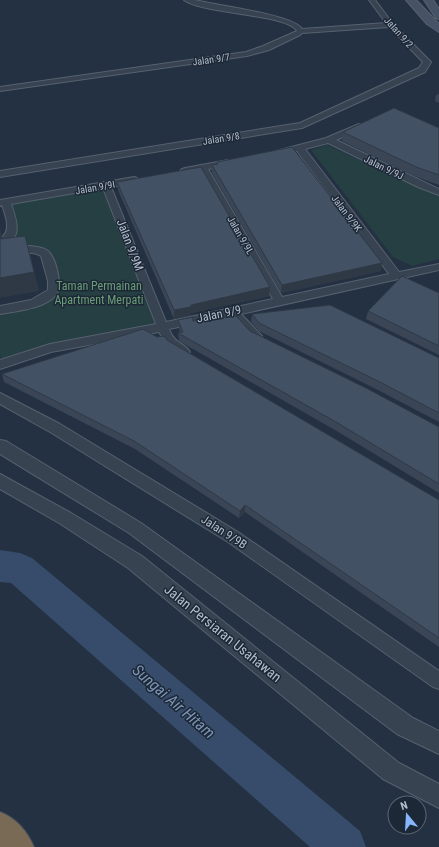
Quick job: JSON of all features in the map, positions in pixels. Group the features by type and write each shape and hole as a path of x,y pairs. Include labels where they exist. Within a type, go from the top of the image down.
{"highway":[{"path":"0,828 17,847"}],"main road":[{"path":"411,0 430,22 439,29"},
{"path":"428,0 439,16"}],"street":[{"path":"187,0 280,19 293,24 300,31 391,25"},
{"name":"Jalan 9/2","path":"372,0 391,25 427,62"},
{"name":"Jalan 9/7","path":"0,89 247,54 266,48 298,34 300,31"},
{"name":"Jalan 9/8","path":"0,174 302,125 422,70 427,62"},
{"path":"271,155 300,149 329,140 369,122"},
{"name":"Jalan 9/9J","path":"329,140 421,185 439,192"},
{"name":"Jalan 9/9K","path":"300,149 396,276"},
{"path":"173,173 241,160"},
{"name":"Jalan 9/9L","path":"203,168 279,301"},
{"name":"Jalan 9/9I","path":"3,203 143,179"},
{"name":"Jalan 9/9M","path":"106,185 167,338 172,344 193,357"},
{"path":"0,243 8,238 12,233 12,226 3,203"},
{"path":"0,254 25,249 36,250 44,253 48,259 54,284 52,292 42,299 28,305 0,310"},
{"name":"Jalan 9/9","path":"1,361 50,348 162,327 439,267"},
{"path":"233,311 249,331 268,342"},
{"name":"Jalan 9/9B","path":"0,398 55,428 232,537 439,681"},
{"path":"0,446 135,528 405,726 439,743"},
{"name":"Jalan Persiaran Usahawan","path":"0,481 65,518 135,562 391,771 439,796"}],"green space":[{"path":"327,145 439,196 439,259 412,266 393,257 311,150"},
{"name":"Taman Permainan Apartment Merpati","path":"106,185 162,327 50,348 2,364 0,354 0,310 28,305 52,292 44,253 8,238 6,202"}],"building":[{"path":"394,108 439,128 439,175 416,167 343,132"},
{"path":"292,147 382,263 282,285 212,165 218,164 217,162"},
{"path":"201,167 270,287 174,310 117,182"},
{"path":"25,236 34,272 0,278 0,239"},
{"path":"402,276 439,293 439,346 368,311"},
{"path":"330,305 439,358 439,413 378,381 259,323 252,314"},
{"path":"236,316 250,331 368,389 439,427 439,484 336,422 178,333 183,332 178,320 193,317 193,321"},
{"path":"143,329 157,337 164,336 167,340 439,500 439,638 245,505 240,511 134,441 2,374"}],"waterway":[{"name":"Sungai Air Hitam","path":"0,566 20,569 344,847"}]}
